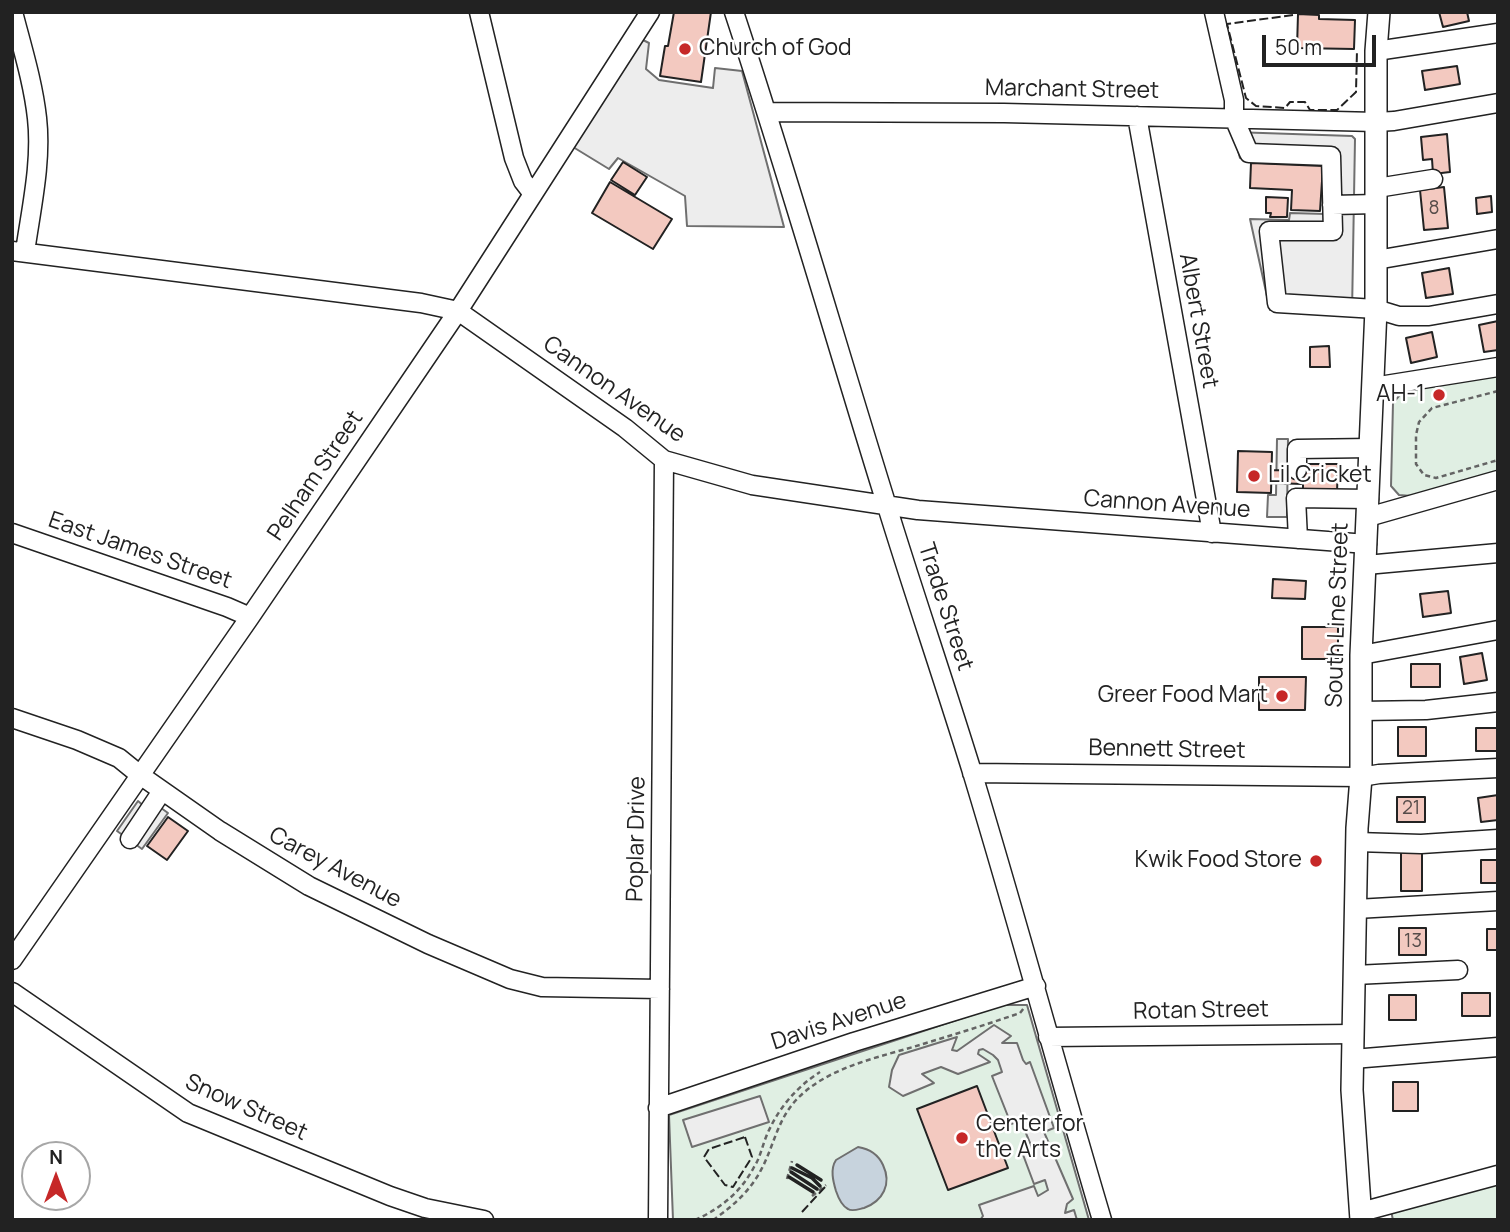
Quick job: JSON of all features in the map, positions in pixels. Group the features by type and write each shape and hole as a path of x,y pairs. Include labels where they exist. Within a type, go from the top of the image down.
{"main road":[{"name":"South Line Street","path":"1361,1216 1355,1149 1353,1059 1357,842 1361,777 1361,655 1376,309 1378,12"}],"street":[{"path":"13,12 34,97 38,144 18,251"},
{"path":"479,12 514,158 523,181 533,194"},
{"name":"Pelham Street","path":"12,960 458,312 650,12"},
{"name":"Trade Street","path":"734,12 972,773 1102,1220"},
{"path":"1214,12 1234,100 1234,118 1249,153 1331,156 1333,231 1269,231 1277,303 1376,309 1399,316 1429,316 1498,304"},
{"path":"1376,51 1498,33"},
{"name":"Marchant Street","path":"767,111 991,112 1376,122 1498,103"},
{"name":"Albert Street","path":"1137,116 1212,534"},
{"path":"1332,205 1377,196 1433,179"},
{"path":"1376,260 1498,239"},
{"name":"Cannon Avenue","path":"18,251 421,303 458,312 613,420 664,460 752,485 918,510 1297,539 1367,554 1498,553"},
{"path":"1374,387 1498,367"},
{"path":"1297,539 1297,449 1371,448"},
{"name":"Poplar Drive","path":"658,1220 664,460"},
{"path":"1296,484 1369,508 1498,480"},
{"name":"East James Street","path":"12,533 250,617"},
{"path":"1361,655 1498,630"},
{"path":"1361,711 1426,710 1498,702"},
{"name":"Carey Avenue","path":"12,718 108,752 242,846 309,886 349,907 510,979 542,987 660,989"},
{"name":"Bennett Street","path":"972,773 1361,777 1498,768"},
{"path":"130,839 163,792"},
{"path":"119,806 143,820"},
{"path":"1357,842 1421,844 1498,839"},
{"path":"1356,909 1498,901"},
{"path":"1355,975 1458,970"},
{"name":"Davis Avenue","path":"658,1108 860,1040 1036,986"},
{"name":"Snow Street","path":"12,992 188,1113 390,1196 425,1208 484,1220"},
{"name":"Rotan Street","path":"1048,1037 1354,1034"},
{"path":"1353,1059 1498,1047"},
{"path":"1361,1216 1498,1175"}],"path":[{"path":"1498,391 1432,408 1419,422 1416,464 1424,475 1436,478 1498,460"},
{"path":"713,1220 741,1196 762,1169 779,1125 799,1098 821,1080 885,1056 1020,1013 1024,1008 1017,1007"},
{"path":"975,1021 977,1027"},
{"path":"930,1035 932,1041"},
{"path":"883,1049 885,1056"},
{"path":"856,1058 859,1065"},
{"path":"695,1220 711,1213 735,1193 755,1166 772,1124 796,1090 825,1069"},
{"path":"817,1074 821,1080"},
{"path":"772,1124 779,1125"},
{"path":"766,1138 773,1140"},
{"path":"760,1154 766,1157"},
{"path":"787,1179 792,1161"},
{"path":"813,1196 826,1185"}],"green space":[{"path":"1498,373 1498,472 1412,496 1399,495 1391,486 1393,403 1404,390"},
{"path":"1002,1005 1027,1005 1089,1220 673,1220 669,1115"},
{"path":"1498,1181 1498,1220 1393,1220 1391,1211"}],"shaded area":[{"path":"641,39 649,43 646,69 659,80 713,88 715,68 742,71 784,227 687,226 685,196 618,158 609,169 573,147"},
{"path":"1233,132 1352,136 1355,139 1352,313 1270,310 1250,219 1289,220 1290,213 1326,214 1327,162 1240,158"},
{"path":"1277,439 1288,439 1287,517 1267,517 1268,495 1276,495"},
{"path":"150,800 168,813 142,849 117,831 138,801 145,807"},
{"path":"994,1025 1011,1036 1002,1043 1017,1043 1023,1060 1026,1064 1030,1062 1054,1128 1044,1132 1073,1199 1067,1204 1065,1213 1074,1210 1077,1220 980,1220 983,1216 979,1205 1034,1186 1038,1196 1048,1190 1045,1180 1034,1184 1022,1152 1032,1148 1021,1121 1011,1124 992,1076 1002,1072 993,1055 983,1049 979,1050 978,1054 990,1062 958,1074 941,1067 922,1074 934,1083 903,1096 889,1087 892,1070 899,1055 957,1037 952,1050 957,1051"},
{"path":"760,1096 769,1122 692,1147 683,1120"},
{"path":"858,1147 879,1158 886,1172 886,1185 881,1196 871,1205 851,1210 839,1199 833,1171 836,1160"}],"building":[{"name":"Church of God","path":"674,12 711,12 701,82 660,76"},
{"path":"1439,12 1467,12 1469,21 1443,27"},
{"path":"1298,14 1319,15 1319,19 1355,20 1354,49 1297,48"},
{"path":"1457,66 1460,84 1425,90 1422,71"},
{"path":"1447,134 1450,172 1433,174 1432,159 1423,160 1421,137"},
{"path":"623,162 647,177 635,195 611,180"},
{"path":"1251,163 1323,166 1320,211 1291,210 1292,190 1250,188"},
{"path":"610,182 672,219 653,249 592,213"},
{"path":"1444,187 1448,228 1424,230 1420,190"},
{"path":"1491,196 1492,212 1477,214 1476,198"},
{"path":"1266,197 1288,198 1287,217 1270,217 1271,213 1266,213"},
{"path":"1449,268 1453,294 1426,298 1422,273"},
{"path":"1498,321 1498,350 1484,352 1479,325"},
{"path":"1432,332 1437,357 1411,363 1406,338"},
{"path":"1329,346 1330,367 1310,367 1310,347"},
{"name":"Lil Cricket","path":"1238,451 1272,452 1271,493 1237,492"},
{"path":"1304,464 1338,464 1337,492 1303,491 1303,484 1271,483 1271,470 1304,471"},
{"path":"1273,579 1306,581 1305,599 1272,598"},
{"path":"1448,591 1451,613 1423,617 1420,594"},
{"path":"1302,627 1338,627 1338,659 1302,659"},
{"path":"1482,653 1487,680 1464,684 1460,657"},
{"path":"1411,664 1440,664 1440,687 1411,687"},
{"path":"1259,677 1306,677 1305,710 1259,710"},
{"path":"1398,727 1426,727 1426,756 1398,756"},
{"path":"1476,728 1498,728 1498,751 1476,751"},
{"path":"1498,795 1498,820 1481,822 1478,798"},
{"path":"1397,797 1425,797 1425,822 1397,822"},
{"path":"168,817 188,831 167,860 147,846"},
{"path":"1401,850 1422,850 1422,891 1401,891"},
{"path":"1481,860 1498,860 1498,883 1481,883"},
{"path":"1399,928 1426,928 1426,955 1399,955"},
{"path":"1487,929 1498,929 1498,950 1487,950"},
{"path":"1462,993 1490,993 1490,1016 1462,1016"},
{"path":"1389,995 1416,995 1416,1020 1389,1020"},
{"path":"1393,1082 1418,1082 1418,1111 1393,1111"},
{"name":"Center for the Arts","path":"977,1086 1008,1168 948,1190 917,1109"}],"fence":[{"path":"1293,15 1227,24 1246,98 1256,106 1285,108 1290,102 1305,102 1310,110 1337,110 1356,92 1357,50"},
{"path":"745,1137 752,1157 733,1187 725,1185 704,1157 709,1149 745,1137"},
{"path":"802,1212 825,1187"}],"wall":[{"path":"797,1165 821,1180"},
{"path":"792,1168 812,1178 820,1186"},
{"path":"791,1172 817,1189"},
{"path":"789,1177 813,1192"}],"place":[{"name":"Church of God","path":"685,49"},
{"name":"AH-1","path":"1439,395"},
{"name":"Lil Cricket","path":"1254,476"},
{"name":"Greer Food Mart","path":"1282,696"},
{"name":"Kwik Food Store","path":"1316,861"},
{"name":"Center for the Arts","path":"962,1138"}]}
